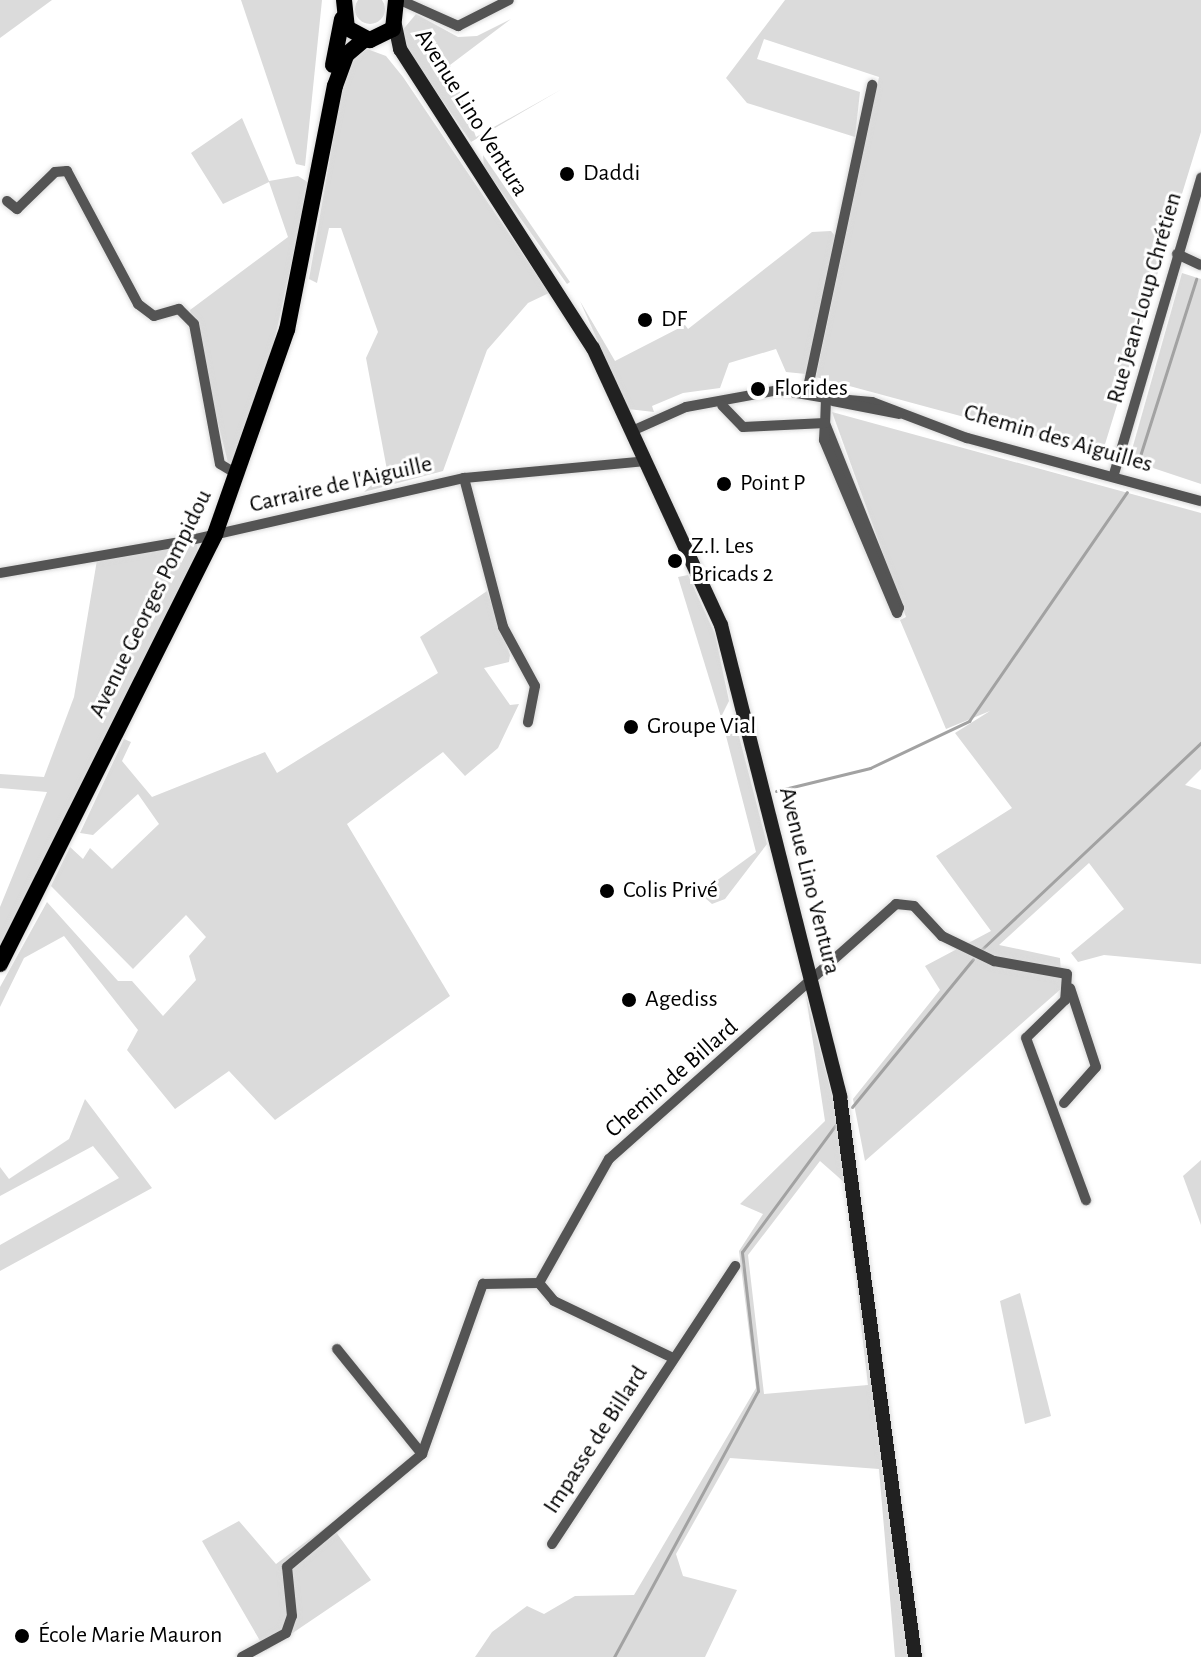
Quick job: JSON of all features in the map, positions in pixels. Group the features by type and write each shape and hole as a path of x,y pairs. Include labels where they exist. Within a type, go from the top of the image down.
{"main road":[{"name":"Avenue Georges Pompidou","path":"321,154 344,0"},
{"path":"396,22 398,0"},
{"path":"342,19 372,39"},
{"name":"Avenue Georges Pompidou","path":"0,964 215,534 238,475 287,330 340,68 396,22"},
{"name":"Avenue Lino Ventura","path":"396,22 400,49 593,348 721,625 812,984 859,1199 915,1657"},
{"name":"Avenue Lino Ventura","path":"372,39 514,224"},
{"name":"Avenue Lino Ventura","path":"909,1597 922,1657"}],"street":[{"path":"398,0 420,6 462,26 509,0"},
{"path":"396,22 420,6"},
{"path":"807,392 872,85"},
{"path":"7,201 17,209 55,172 67,171 138,304 154,316 179,309 194,324 220,464 238,475"},
{"name":"Rue Jean-Loup Chrétien","path":"1114,474 1201,178"},
{"path":"1177,254 1201,265"},
{"path":"632,431 686,407 722,405 769,391 807,392 826,398 824,440 897,613 899,608 825,423"},
{"name":"Chemin des Aiguilles","path":"826,398 905,414 1201,501"},
{"path":"722,405 731,422 825,423"},
{"name":"Carraire de l'Aiguille","path":"0,573 215,534 464,478 646,461"},
{"path":"464,478 503,627 535,686 528,722"},
{"name":"Chemin de Billard","path":"539,1283 609,1159 905,901 957,945 994,961 1067,974 1070,986"},
{"path":"1064,1103 1096,1067 1070,986"},
{"path":"1070,986 1065,1000 1026,1038 1086,1200"},
{"name":"Impasse de Billard","path":"552,1544 735,1266"},
{"path":"242,1657 286,1633 292,1616 287,1567 422,1454 483,1284 539,1283"},
{"name":"Impasse de Billard","path":"539,1283 554,1301 673,1358"},
{"path":"337,1349 422,1454"}],"shaded area":[{"path":"370,-6 380,-1 385,9 380,19 370,24 360,19 355,9 360,-1"},
{"path":"0,0 52,0 0,38"},
{"path":"241,0 322,0 305,166 296,164"},
{"path":"785,0 1201,0 1201,132 1102,454 816,377 879,77 764,39 757,59 860,92 855,137 747,103 726,78"},
{"path":"416,14 458,37 477,36 511,19 450,65 476,137 562,89 471,142 404,45 401,32"},
{"path":"367,49 386,56 403,77 549,293 528,303 487,350 443,471 364,492 387,470 366,358 378,332 341,228 329,228 317,283 309,279 342,88 351,61"},
{"path":"242,118 269,181 298,176 309,183 273,347 235,463 228,463 190,310 288,237 269,182 223,204 191,153"},
{"path":"483,155 570,282 567,284 484,167"},
{"path":"831,231 836,237 806,374 786,372 776,349 729,363 720,388 683,393 652,406 654,412 628,409 580,301 615,361 685,325 688,329 812,232"},
{"path":"1182,273 1201,279 1201,484 1129,460"},
{"path":"832,412 1201,513 1201,769 1185,785 1201,790 1201,964 1104,955 1078,962 1071,953 1124,909 1089,863 999,945 1060,958 1062,988 865,1161 853,1099 940,990 925,966 991,931 936,856 1012,808 955,733 990,711 946,729 900,620 906,617"},
{"path":"197,544 198,553 0,947 0,907 47,792 0,788 0,774 44,777 74,697 97,560"},
{"path":"688,575 715,634 729,701 721,717 678,577"},
{"path":"487,591 510,655 509,662 484,668 510,705 519,704 498,748 465,776 443,752 347,824 450,996 275,1120 229,1071 175,1109 127,1050 138,1030 64,936 24,958 0,1007 0,987 47,902 118,981 132,981 163,1016 196,980 189,956 206,937 186,915 133,969 51,886 70,847 83,859 90,848 112,869 159,824 138,794 93,835 80,833 124,739 131,742 122,761 152,797 265,752 277,773 438,673 420,637"},
{"path":"725,732 739,736 767,844 725,899 712,904 704,897 712,884 756,852"},
{"path":"806,996 841,1130 910,1657 895,1657 879,1469 730,1458 676,1554 683,1576 737,1590 705,1657 475,1657 492,1632 527,1606 544,1614 575,1596 634,1595 756,1388 739,1251 763,1214 740,1204 825,1121","holes":["820,1161 845,1183 868,1385 764,1394 748,1255"]},
{"path":"85,1099 152,1188 0,1271 0,1245 119,1178 93,1146 0,1196 0,1167 9,1179 69,1139"},
{"path":"1201,1160 1201,1225 1183,1176"},
{"path":"1020,1293 1051,1416 1025,1424 1000,1301"},
{"path":"239,1521 276,1564 330,1524 371,1580 266,1651 202,1541"}],"waterway":[{"path":"1140,456 1196,279"},
{"path":"776,791 870,768 969,721 1127,492"},
{"path":"981,950 1201,743"},
{"path":"852,1107 973,959"},
{"path":"614,1657 758,1391 742,1252 837,1123"}],"place":[{"name":"Daddi","path":"567,174"},
{"name":"DF","path":"645,320"},
{"name":"Florides","path":"758,389"},
{"name":"Point P","path":"724,484"},
{"name":"Z.I. Les Bricads 2","path":"675,561"},
{"name":"Groupe Vial","path":"631,727"},
{"name":"Colis Privé","path":"607,891"},
{"name":"Agediss","path":"629,1000"},
{"name":"École Marie Mauron","path":"22,1636"}]}
